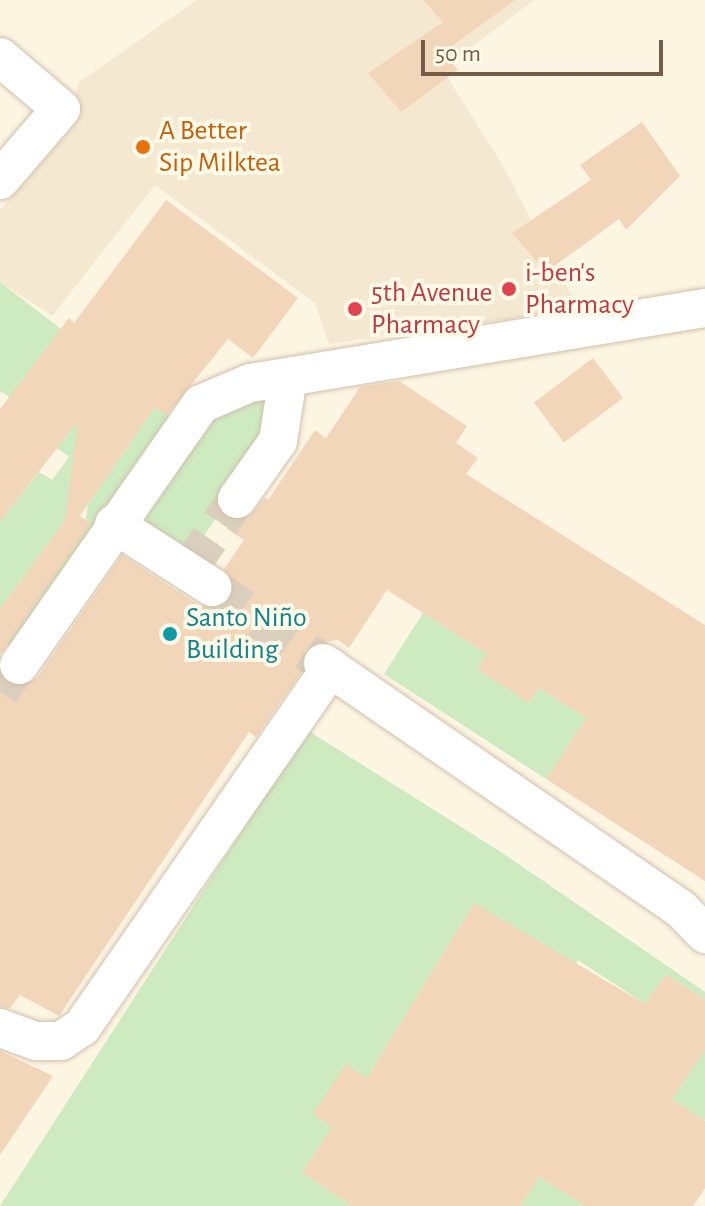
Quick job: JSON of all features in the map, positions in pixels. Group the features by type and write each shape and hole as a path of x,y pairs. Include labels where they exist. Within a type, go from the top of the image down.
{"street":[{"path":"0,57 61,109 0,180"},
{"path":"19,665 114,524 201,404 250,383 705,308"},
{"path":"237,499 278,441 303,374"},
{"path":"114,524 200,578"},
{"path":"0,1028 36,1041 61,1041 82,1027 327,665 681,909 705,934"}],"shaded area":[{"path":"197,0 534,0 442,69 500,161 579,309 329,344 315,303 155,185 52,316 0,282 0,210 69,131 78,83"}],"green space":[{"path":"0,282 61,329 10,397 0,391"},
{"path":"124,359 65,520 0,609 0,522 39,472 52,480 69,457 57,448"},
{"path":"251,396 263,400 269,420 258,454 190,557 136,519 202,424"},
{"path":"154,408 177,419 19,653 3,641 84,530 88,504"},
{"path":"423,613 487,654 477,669 529,702 539,688 586,718 546,779 384,674"},
{"path":"307,730 504,854 705,992 705,1000 666,974 645,1004 578,960 413,1206 474,903 367,1078 346,1065 314,1114 332,1127 302,1173 352,1206 0,1206"},
{"path":"705,1050 705,1121 650,1084"},
{"path":"539,1177 585,1206 520,1206"}],"building":[{"path":"423,0 515,0 444,52 458,70 401,112 368,73 443,22"},
{"path":"642,122 680,176 626,230 619,219 546,272 512,233 591,180 580,165"},
{"path":"166,200 298,298 253,358 228,339 167,415 154,408 80,516 91,523 0,655 0,609 65,520 78,421 0,522 0,409 69,318 74,323"},
{"path":"593,358 623,398 564,442 534,403"},
{"path":"399,381 467,426 456,443 478,458 466,474 705,625 705,881 546,779 586,718 539,688 529,703 477,669 487,654 387,590 349,648 338,640 314,643 305,650 303,670 256,737 249,732 59,1016 20,995 10,1008 0,1007 0,676 18,687 37,678 122,555 200,606 223,606 234,589 224,569 244,540 227,529 233,520 247,519 265,498 268,500 315,430 326,438 360,387"},
{"path":"474,903 645,1004 666,974 705,1000 705,1050 672,1099 705,1121 705,1188 693,1206 585,1206 539,1177 520,1206 352,1206 302,1173 332,1127 313,1114 346,1064 367,1078"},
{"path":"0,1051 53,1076 0,1155"}],"tunnel":[{"path":"188,570 237,499"},
{"path":"212,587 323,663"},
{"path":"0,692 19,665"}],"place":[{"name":"A Better Sip Milktea","path":"143,147"},
{"name":"i-ben's Pharmacy","path":"509,289"},
{"name":"5th Avenue Pharmacy","path":"355,309"},
{"name":"Santo Niño Building","path":"170,634"}]}
